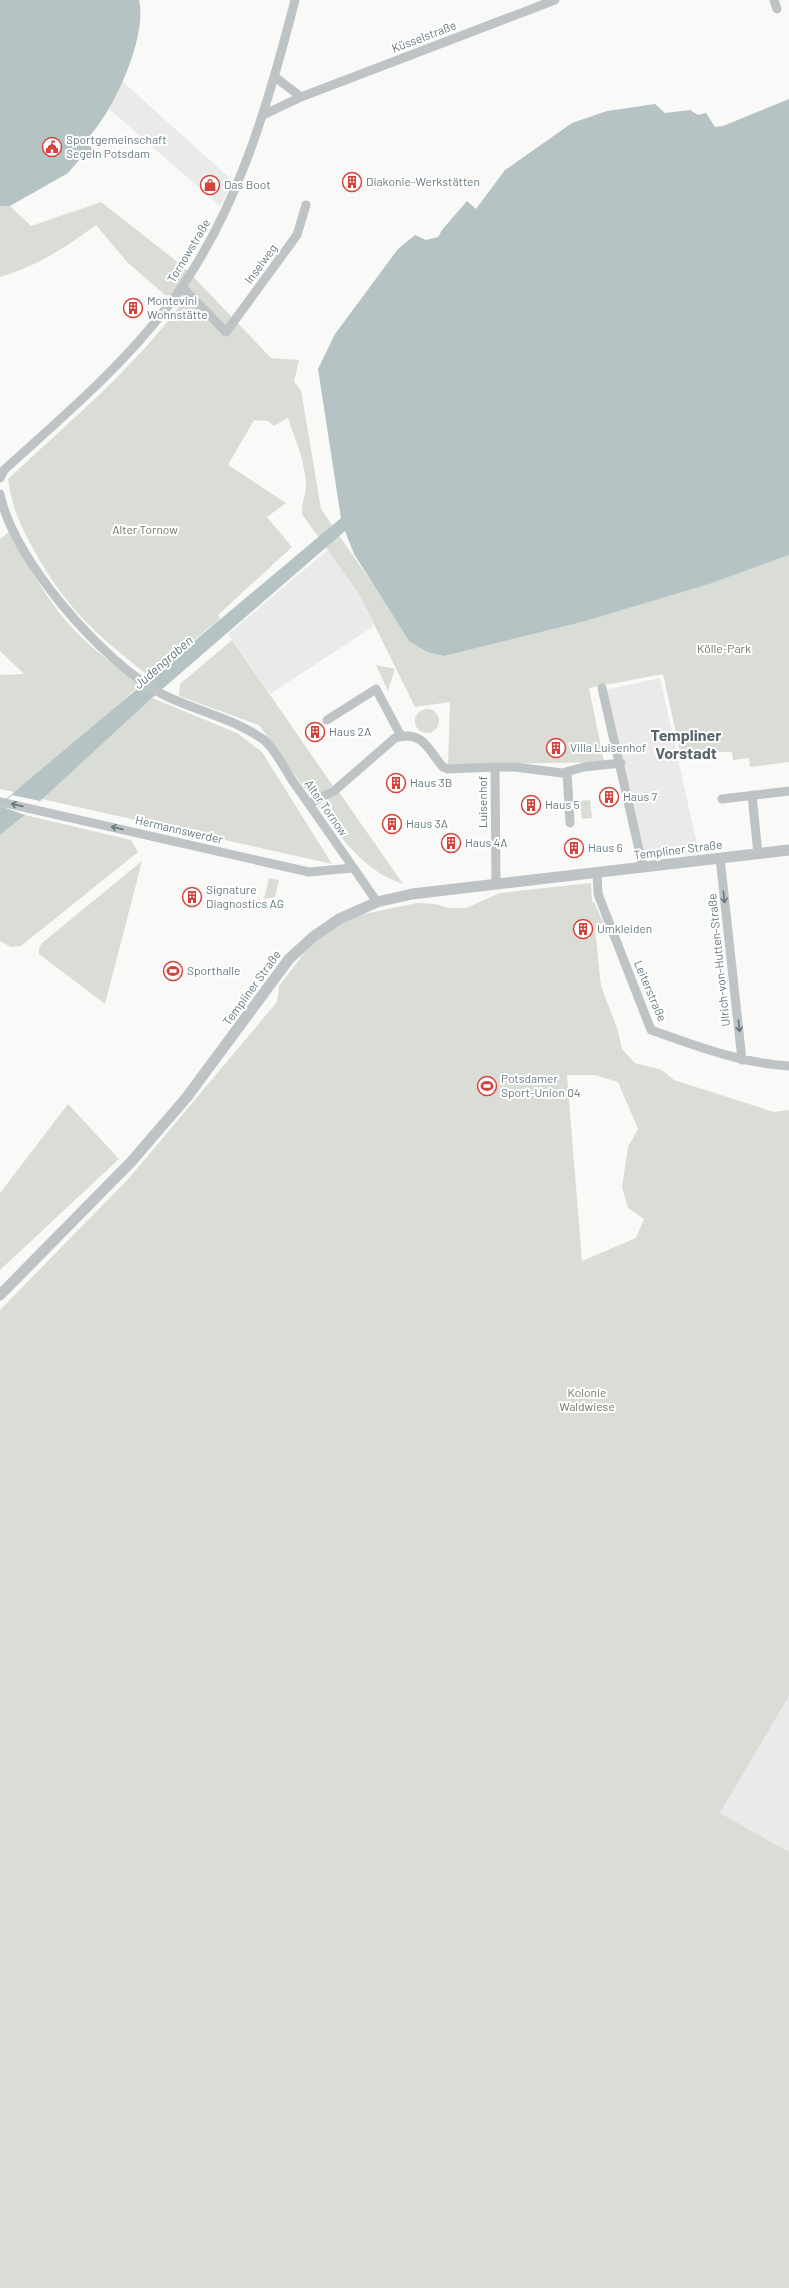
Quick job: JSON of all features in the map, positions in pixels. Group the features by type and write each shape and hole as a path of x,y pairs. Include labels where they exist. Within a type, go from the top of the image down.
{"street":[{"name":"Tornowstraße","path":"0,478 4,470 68,413 134,347 182,286 211,240 229,204 263,115 275,77 295,0"},
{"name":"Küsselstraße","path":"263,115 301,97 555,0"},
{"path":"774,0 777,9"},
{"path":"275,77 301,97"},
{"name":"Inselweg","path":"182,286 226,332 297,235 306,205"},
{"path":"0,494 3,518"},
{"name":"Alter Tornow","path":"3,518 64,608 96,642 144,682 160,692 231,722 265,741 377,902"},
{"path":"602,688 621,763 643,867"},
{"path":"309,804 334,791 395,738 401,736 376,689 328,720"},
{"name":"Luisenhof","path":"401,736 410,736 423,741 443,767 448,769 515,767 556,773 567,772 584,767 621,763"},
{"name":"Luisenhof","path":"495,767 496,884"},
{"path":"567,772 570,823"},
{"path":"722,798 789,791"},
{"path":"752,795 758,854"},
{"name":"Hermannswerder","path":"1,802 309,872 353,868"},
{"name":"Templiner Straße","path":"0,1295 131,1162 187,1097 289,959 313,937 339,919 377,902 412,894 789,850"},
{"name":"Ulrich-von-Hutten-Straße","path":"720,858 742,1060"},
{"name":"Leiterstraße","path":"597,873 598,894 651,1030 705,1050 742,1060 789,1066"}],"shaded area":[{"path":"0,0 139,0 140,16 138,34 133,54 125,75 106,114 95,130 84,142 96,151 90,156 86,152 68,173 10,206 0,206"},
{"path":"122,81 233,181 220,206 109,109"},
{"path":"789,99 789,555 709,584 582,622 444,656 427,652 409,641 354,554 345,531 152,698 25,815 0,835 0,804 341,518 318,369 335,334 398,249 415,235 426,240 438,237 442,230 467,201 476,209 505,170 572,123 607,111 655,104 665,113 690,110 698,115 706,113 715,127 723,126"},
{"path":"329,549 359,594 374,626 270,694 228,634"},
{"path":"660,678 699,853 645,859 605,690"},
{"path":"789,1696 789,1852 720,1813"}],"green space":[{"name":"Kölle-Park","path":"101,202 184,267 271,358 299,360 294,382 301,390 321,509 374,586 409,641 427,652 444,656 582,622 708,584 789,555 789,762 750,767 749,758 733,760 732,752 702,752 681,756 663,674 589,688 604,762 448,765 450,702 415,707 359,594 302,514 302,506 306,488 304,467 288,418 274,426 268,421 254,420 228,465 286,503 267,517 292,547 218,615 220,619 149,676 131,662 85,621 72,607 47,573 21,525 12,500 8,479 79,414 124,370 167,322 186,297 165,295 127,262 96,225 50,256 13,273 0,277 0,206 10,206 31,226"},
{"path":"9,532 43,590 67,622 111,663 140,685 90,730 15,792 0,789 0,675 24,674 0,651 0,539"},
{"path":"232,640 333,786 313,800 259,725 179,696 180,684"},
{"path":"376,665 395,669 388,691"},
{"path":"152,698 237,733 262,752 332,864 42,799"},
{"path":"427,709 435,713 439,721 435,729 427,733 419,729 415,721 419,713"},
{"path":"339,792 403,884 376,871 365,862 345,842 318,807"},
{"path":"590,800 592,818 582,819 580,801"},
{"path":"25,815 131,840 138,852 21,946 11,947 0,941 0,835"},
{"path":"142,861 105,1004 39,954 39,948 42,943"},
{"path":"269,878 279,880 275,897 264,899"},
{"name":"Kolonie Waldwiese","path":"591,883 592,902 594,902 604,924 595,928 601,986 618,1031 622,1049 635,1063 662,1070 674,1080 774,1112 789,1110 789,1696 720,1813 789,1852 789,2288 0,2288 0,1310 130,1177 277,1002 279,986 305,952 324,933 359,915 417,903 435,904 449,908 466,908 500,893","holes":["567,1075 595,1075 618,1082 638,1129 628,1147 622,1187 628,1208 644,1219 636,1238 582,1261"]},
{"path":"68,1104 119,1159 0,1270 0,1193"}],"pier":[{"path":"12,795 40,801 25,815 0,806"}],"place":[{"name":"Sportgemeinschaft Segeln Potsdam","path":"52,147"},
{"name":"Diakonie-Werkstätten","path":"352,182"},
{"name":"Das Boot","path":"210,185"},
{"name":"Montevini Wohnstätte","path":"133,308"},
{"name":"Haus 2A","path":"315,732"},
{"name":"Villa Luisenhof","path":"556,748"},
{"name":"Haus 3B","path":"396,783"},
{"name":"Haus 7","path":"609,797"},
{"name":"Haus 5","path":"531,805"},
{"name":"Haus 3A","path":"392,824"},
{"name":"Haus 4A","path":"451,843"},
{"name":"Haus 6","path":"574,848"},
{"name":"Signature Diagnostics AG","path":"192,897"},
{"name":"Umkleiden","path":"583,929"},
{"name":"Sporthalle","path":"173,971"},
{"name":"Potsdamer Sport-Union 04","path":"487,1086"}],"district":[{"name":"Templiner Vorstadt","path":"686,744"}],"water label":[{"name":"Judengraben","path":"163,662"}]}
